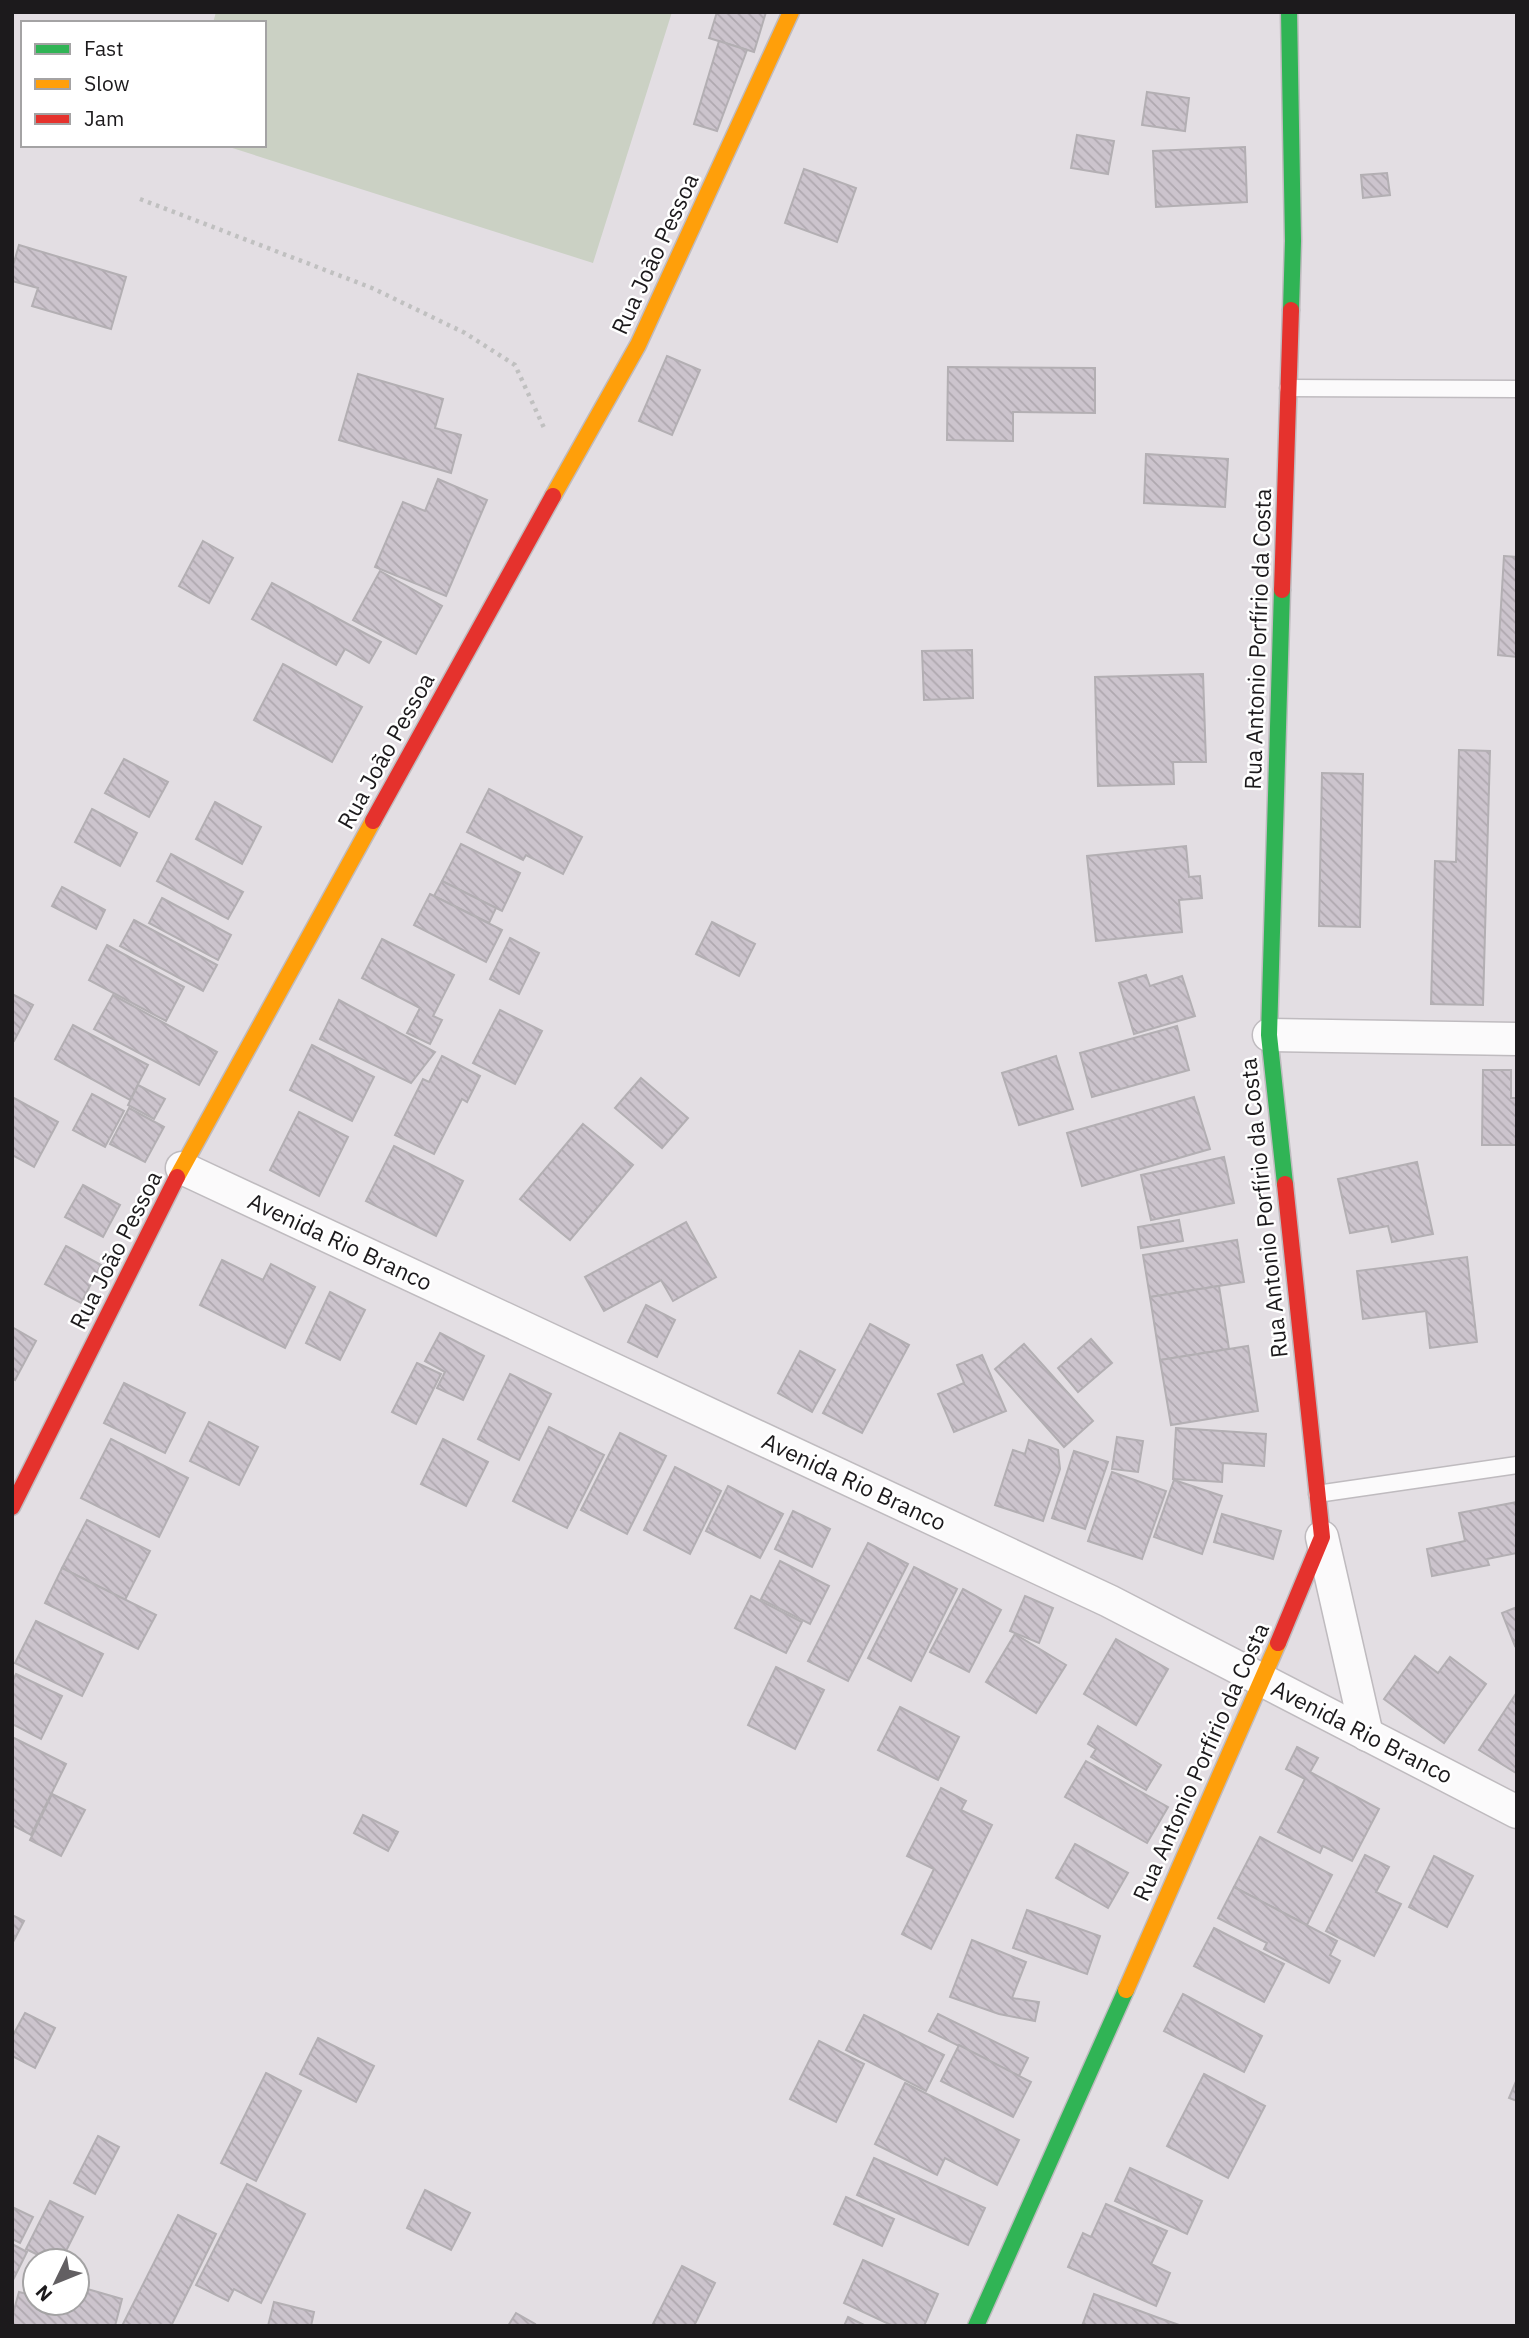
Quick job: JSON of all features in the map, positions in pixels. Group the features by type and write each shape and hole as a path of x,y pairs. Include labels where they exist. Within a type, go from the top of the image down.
{"street":[{"name":"Rua João Pessoa","path":"12,1507 23,1459 638,345 790,12"},
{"name":"Rua Antonio Porfírio da Costa","path":"976,2326 1263,1681 1322,1537 1269,1035 1293,241 1289,12"},
{"path":"1269,1035 1517,1039"},
{"name":"Avenida Rio Branco","path":"182,1168 1109,1601 1517,1812"},
{"path":"1322,1537 1367,1735"}],"lane":[{"path":"1288,388 1517,389"},
{"path":"1317,1494 1517,1465"}],"path":[{"path":"140,199 372,288 465,333 515,365 565,475"}],"shaded area":[{"path":"216,12 672,12 593,263 229,147 266,147 266,21 214,21"}],"building":[{"path":"717,12 766,12 754,52 709,38"},
{"path":"719,41 747,50 717,131 694,124"},
{"path":"1147,92 1189,98 1185,131 1142,125"},
{"path":"1077,135 1114,141 1108,174 1071,168"},
{"path":"1245,147 1247,202 1156,207 1153,151"},
{"path":"804,169 856,188 837,242 785,223"},
{"path":"1387,173 1390,195 1363,198 1361,175"},
{"path":"19,245 126,277 111,329 32,306 38,288 12,281 12,269"},
{"path":"667,356 700,370 672,435 639,421"},
{"path":"948,367 1095,368 1095,413 1013,412 1013,441 947,440"},
{"path":"358,374 443,399 435,428 461,435 451,473 339,440"},
{"path":"1146,454 1228,459 1225,507 1144,503"},
{"path":"438,479 487,500 446,596 375,567 403,502 425,511"},
{"path":"203,541 233,558 209,603 179,586"},
{"path":"1504,556 1517,557 1517,657 1498,655"},
{"path":"380,571 442,606 416,654 353,620"},
{"path":"272,583 381,642 369,663 345,649 336,665 252,619"},
{"path":"972,650 973,698 924,700 922,651"},
{"path":"283,664 362,707 332,762 254,720"},
{"path":"1203,674 1206,762 1173,762 1174,784 1098,786 1095,677"},
{"path":"1459,750 1490,751 1483,1005 1431,1004 1435,861 1456,862"},
{"path":"124,759 168,782 149,817 105,793"},
{"path":"1322,773 1363,774 1360,927 1319,926"},
{"path":"489,789 582,837 563,874 526,855 523,860 467,832"},
{"path":"215,802 261,827 242,864 196,839"},
{"path":"92,809 137,833 120,866 75,842"},
{"path":"461,844 520,873 502,911 442,881"},
{"path":"1186,846 1189,877 1200,876 1202,898 1179,900 1182,932 1096,941 1087,856"},
{"path":"171,854 243,892 228,919 157,881"},
{"path":"442,881 496,908 489,923 434,896"},
{"path":"62,887 105,910 96,929 52,906"},
{"path":"430,894 502,930 486,962 414,925"},
{"path":"162,898 231,935 218,960 149,923"},
{"path":"134,920 217,965 203,991 120,946"},
{"path":"712,922 755,944 739,976 696,954"},
{"path":"510,938 539,953 519,994 490,979"},
{"path":"382,939 454,975 433,1016 442,1020 430,1044 407,1033 420,1008 362,978"},
{"path":"107,945 184,987 166,1021 89,980"},
{"path":"1146,975 1150,986 1182,976 1195,1016 1134,1034 1119,983"},
{"path":"12,994 33,1005 14,1041 12,1040"},
{"path":"113,995 217,1052 199,1085 94,1029"},
{"path":"339,1000 435,1052 411,1083 320,1039"},
{"path":"500,1010 542,1031 515,1084 473,1063"},
{"path":"73,1025 148,1065 130,1100 55,1059"},
{"path":"1177,1026 1189,1070 1092,1097 1080,1053"},
{"path":"312,1045 374,1077 352,1121 290,1090"},
{"path":"442,1056 480,1076 467,1102 462,1099 434,1154 395,1135 423,1079 429,1082"},
{"path":"1056,1056 1073,1109 1019,1125 1002,1073"},
{"path":"1483,1070 1511,1070 1511,1098 1517,1098 1517,1145 1482,1145"},
{"path":"641,1078 688,1118 662,1148 615,1108"},
{"path":"138,1085 165,1099 154,1119 128,1105"},
{"path":"92,1094 124,1111 105,1147 73,1130"},
{"path":"12,1097 58,1122 34,1167 12,1155"},
{"path":"1194,1097 1210,1149 1082,1186 1067,1133"},
{"path":"129,1108 164,1127 145,1162 110,1144"},
{"path":"299,1112 348,1137 319,1196 270,1170"},
{"path":"583,1124 633,1165 570,1240 520,1199"},
{"path":"394,1146 463,1181 436,1236 366,1201"},
{"path":"1224,1157 1234,1203 1151,1220 1141,1175"},
{"path":"1417,1162 1433,1234 1392,1242 1388,1226 1350,1233 1338,1179"},
{"path":"83,1185 120,1205 103,1237 65,1217"},
{"path":"1179,1220 1183,1241 1141,1248 1138,1227"},
{"path":"686,1222 716,1277 673,1301 661,1280 604,1311 585,1277"},
{"path":"1237,1240 1244,1282 1150,1297 1143,1255"},
{"path":"66,1246 101,1265 81,1303 45,1284"},
{"path":"1467,1257 1477,1342 1430,1348 1426,1311 1363,1319 1357,1271"},
{"path":"222,1260 263,1280 271,1264 315,1287 285,1348 200,1305"},
{"path":"1219,1286 1229,1349 1160,1360 1150,1297"},
{"path":"330,1292 365,1310 340,1360 306,1343"},
{"path":"646,1305 675,1320 657,1357 628,1342"},
{"path":"870,1324 909,1345 862,1433 823,1413"},
{"path":"12,1327 36,1341 15,1380 12,1378"},
{"path":"440,1333 484,1356 463,1400 437,1388 445,1372 425,1361"},
{"path":"1091,1339 1112,1363 1078,1392 1058,1368"},
{"path":"1024,1344 1093,1421 1064,1447 995,1369"},
{"path":"1248,1346 1258,1411 1171,1425 1160,1360"},
{"path":"800,1351 835,1370 812,1412 778,1393"},
{"path":"982,1355 1006,1411 954,1432 938,1394 964,1383 957,1365"},
{"path":"417,1363 441,1374 416,1424 392,1412"},
{"path":"510,1374 551,1394 519,1460 478,1439"},
{"path":"124,1383 185,1413 165,1453 104,1423"},
{"path":"209,1422 258,1447 239,1485 190,1461"},
{"path":"549,1427 604,1455 567,1528 513,1501"},
{"path":"1176,1428 1266,1434 1264,1466 1223,1463 1222,1482 1173,1479"},
{"path":"620,1433 666,1456 627,1534 581,1510"},
{"path":"1117,1437 1143,1441 1138,1472 1112,1469"},
{"path":"111,1439 188,1478 159,1537 81,1498"},
{"path":"443,1439 488,1462 466,1506 421,1484"},
{"path":"1029,1440 1058,1450 1060,1469 1043,1521 995,1505 1013,1450 1025,1454"},
{"path":"1074,1451 1108,1462 1085,1529 1052,1518"},
{"path":"675,1467 721,1491 690,1554 644,1530"},
{"path":"1112,1472 1166,1491 1142,1559 1088,1541"},
{"path":"1174,1480 1222,1496 1202,1554 1154,1537"},
{"path":"728,1486 783,1514 760,1558 706,1531"},
{"path":"1517,1502 1517,1553 1487,1559 1489,1565 1432,1576 1427,1549 1465,1541 1459,1513"},
{"path":"793,1511 830,1529 812,1567 775,1549"},
{"path":"1222,1514 1281,1531 1273,1559 1214,1542"},
{"path":"87,1520 150,1551 125,1600 62,1568"},
{"path":"868,1543 908,1564 848,1681 808,1661"},
{"path":"780,1561 829,1586 810,1624 761,1599"},
{"path":"914,1567 957,1589 911,1681 868,1658"},
{"path":"62,1568 156,1615 138,1649 45,1603"},
{"path":"963,1589 1001,1610 969,1672 930,1652"},
{"path":"751,1596 802,1622 786,1653 735,1628"},
{"path":"1025,1596 1053,1608 1039,1643 1010,1631"},
{"path":"1517,1607 1517,1645 1515,1646 1502,1613"},
{"path":"36,1621 103,1654 82,1696 15,1663"},
{"path":"1015,1634 1066,1665 1036,1713 986,1682"},
{"path":"1116,1639 1168,1669 1136,1725 1084,1694"},
{"path":"1415,1656 1438,1673 1450,1657 1486,1684 1444,1743 1384,1699"},
{"path":"776,1667 824,1690 795,1749 748,1725"},
{"path":"16,1674 62,1696 41,1739 12,1724 12,1682"},
{"path":"1517,1692 1517,1772 1516,1773 1479,1750"},
{"path":"900,1707 959,1737 938,1780 878,1750"},
{"path":"1098,1726 1161,1765 1146,1790 1091,1757 1096,1749 1088,1744"},
{"path":"12,1737 66,1764 31,1835 12,1825"},
{"path":"1297,1747 1318,1758 1310,1772 1379,1809 1352,1861 1323,1846 1320,1853 1278,1832 1305,1779 1286,1769"},
{"path":"1086,1761 1168,1807 1147,1843 1065,1797"},
{"path":"941,1788 966,1801 961,1810 992,1825 931,1949 902,1934 934,1869 907,1856"},
{"path":"52,1794 85,1810 61,1856 30,1840"},
{"path":"363,1815 398,1832 388,1851 354,1833"},
{"path":"1260,1837 1332,1875 1307,1925 1234,1887"},
{"path":"1075,1844 1128,1873 1108,1908 1056,1878"},
{"path":"1365,1855 1389,1867 1376,1892 1401,1904 1374,1956 1326,1931"},
{"path":"1434,1856 1473,1876 1447,1927 1409,1907"},
{"path":"1234,1887 1337,1941 1330,1955 1340,1961 1329,1983 1264,1949 1267,1943 1218,1918"},
{"path":"1027,1910 1100,1936 1087,1974 1013,1948"},
{"path":"12,1915 24,1921 12,1944"},
{"path":"1214,1928 1284,1964 1264,2002 1194,1966"},
{"path":"972,1940 1026,1962 1012,1998 1039,2002 1035,2021 999,2014 950,1997"},
{"path":"1183,1994 1262,2036 1244,2072 1164,2031"},
{"path":"25,2013 55,2028 35,2068 12,2056 12,2037"},
{"path":"938,2014 1028,2058 1019,2076 929,2031"},
{"path":"864,2015 944,2055 926,2091 846,2050"},
{"path":"318,2038 374,2066 356,2102 300,2074"},
{"path":"819,2041 864,2064 836,2122 790,2099"},
{"path":"959,2045 1031,2082 1013,2117 941,2081"},
{"path":"266,2073 301,2091 256,2181 221,2163"},
{"path":"1204,2074 1265,2106 1228,2178 1167,2146"},
{"path":"1517,2079 1517,2101 1509,2098"},
{"path":"905,2083 1019,2140 997,2185 945,2158 937,2175 875,2144"},
{"path":"98,2136 119,2147 95,2194 74,2183"},
{"path":"874,2158 985,2208 968,2245 857,2195"},
{"path":"1130,2168 1202,2201 1187,2234 1115,2201"},
{"path":"247,2184 305,2214 261,2303 234,2289 228,2301 196,2285"},
{"path":"425,2190 470,2213 451,2250 407,2228"},
{"path":"846,2197 894,2219 882,2246 834,2224"},
{"path":"50,2201 83,2217 68,2247 27,2247"},
{"path":"1106,2204 1167,2231 1151,2264 1170,2273 1156,2306 1068,2267 1083,2233 1091,2237"},
{"path":"12,2207 33,2217 20,2243 12,2239"},
{"path":"178,2215 216,2234 171,2326 122,2326"},
{"path":"12,2244 21,2249 21,2264 12,2282"},
{"path":"863,2260 938,2294 924,2326 893,2326 844,2303"},
{"path":"682,2266 715,2283 694,2326 652,2326"},
{"path":"91,2290 122,2299 115,2326 12,2326 19,2292 21,2317 91,2317"},
{"path":"1094,2294 1159,2318 1182,2326 1082,2326"},
{"path":"274,2302 314,2312 311,2326 268,2326"},
{"path":"516,2313 535,2324 534,2326 508,2326"},
{"path":"848,2317 866,2326 844,2326"}],"traffic: fast":[{"path":"1289,12 1293,241 1291,310"},
{"path":"1282,590 1269,1035 1285,1184"},
{"path":"976,2326 1126,1990"}],"traffic: slow":[{"path":"553,496 638,345 791,12"},
{"path":"177,1177 373,821"},
{"path":"1126,1990 1278,1643"}],"traffic: jam":[{"path":"1282,590 1291,310"},
{"path":"373,821 553,496"},
{"path":"12,1507 177,1177"},
{"path":"1278,1643 1322,1537 1285,1184"}]}
